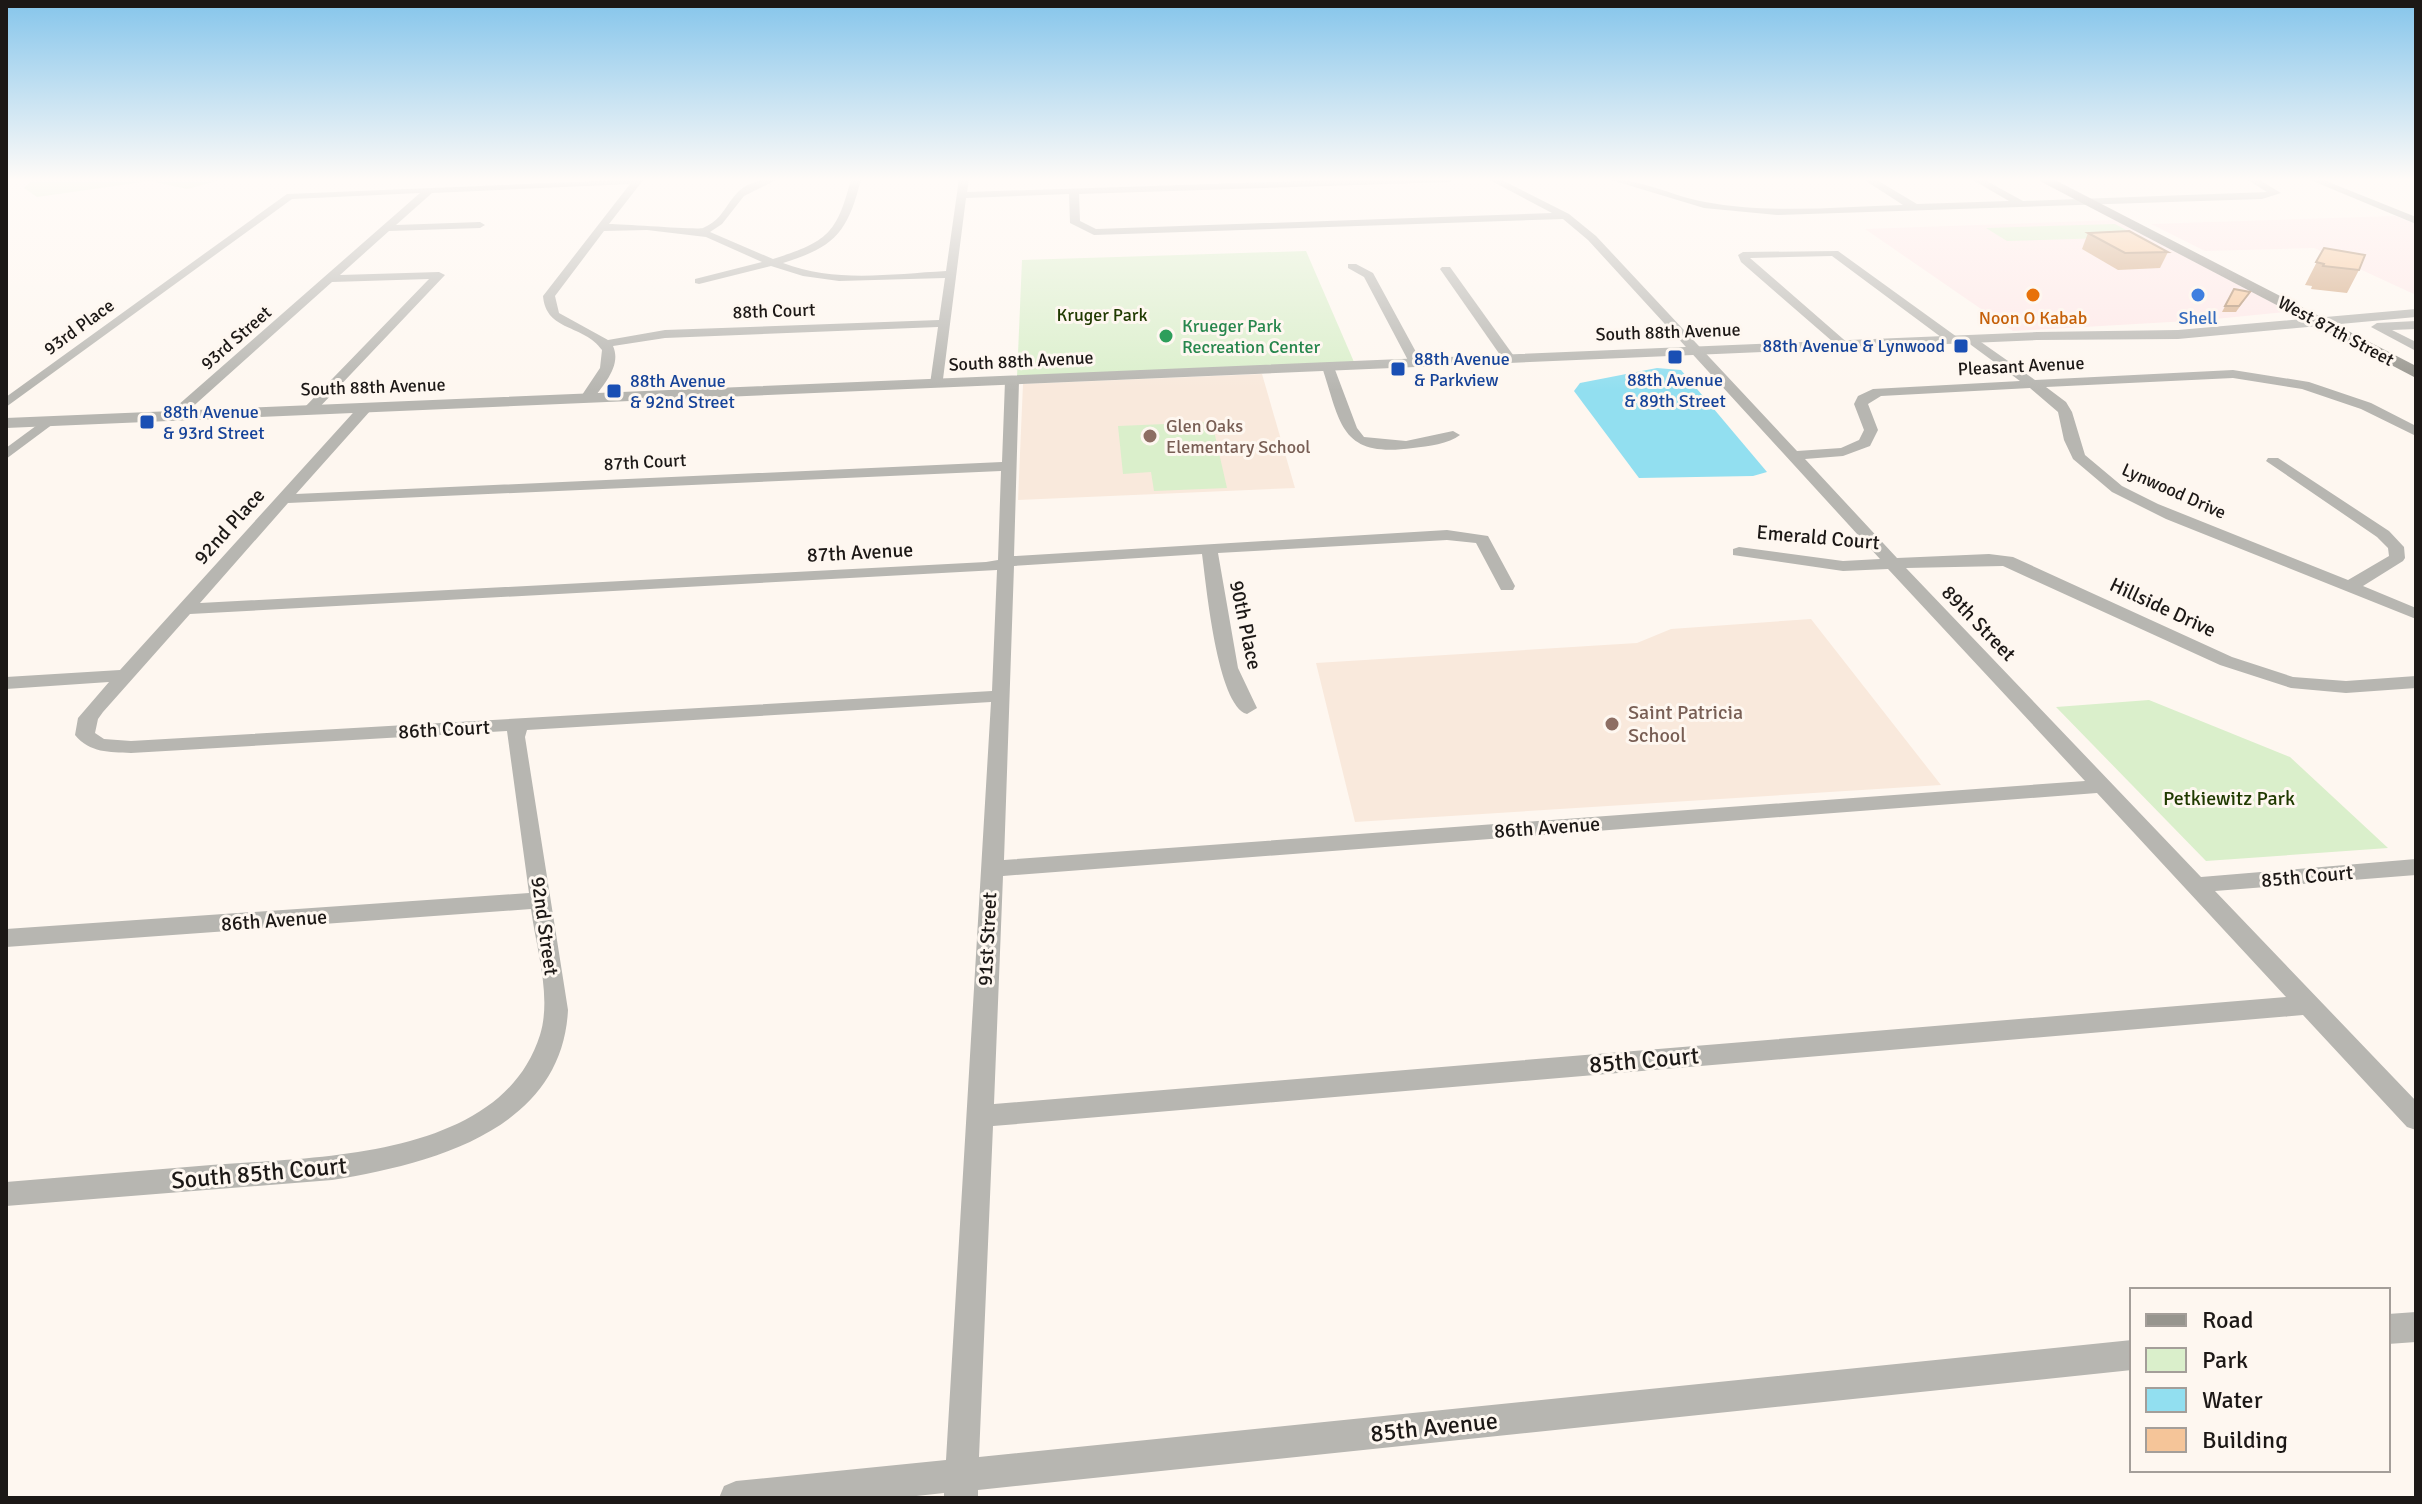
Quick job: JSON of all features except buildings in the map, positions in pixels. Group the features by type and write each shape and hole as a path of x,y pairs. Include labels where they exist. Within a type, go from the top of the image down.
{"main road":[{"name":"West 87th Street","path":"2187,249 2416,363"},
{"name":"West 87th Street","path":"2319,317 2416,373"}],"street":[{"name":"93rd Place","path":"6,403 217,249"},
{"name":"93rd Street","path":"174,416 362,249"},
{"path":"585,249 548,301 555,316 605,344 609,360 587,398"},
{"path":"748,249 802,273 827,277 951,274"},
{"path":"699,281 810,249"},
{"path":"937,384 954,249"},
{"name":"89th Street","path":"1603,249 1894,565 2416,1119"},
{"path":"1844,345 1745,260 1743,255 1834,253 1953,340"},
{"path":"1352,266 1369,275 1416,363"},
{"path":"1446,269 1510,359"},
{"path":"309,410 439,275 329,279"},
{"name":"South 88th Avenue","path":"6,423 2037,336 2068,338 2196,332 2416,306"},
{"name":"South 88th Avenue","path":"2319,317 2416,313"},
{"name":"88th Court","path":"605,344 665,334 945,323"},
{"path":"2416,325 2377,327 2416,347"},
{"name":"Lynwood Drive","path":"1971,339 2066,411 2072,447 2084,463 2110,485 2162,510 2416,614"},
{"path":"1328,367 1350,429 1359,440 1384,445 1431,442 1453,435"},
{"name":"Pleasant Avenue","path":"1793,456 1843,452 1865,443 1871,430 1861,404 1863,399 1878,392 2233,374 2304,385 2366,406 2416,432"},
{"name":"91st Street","path":"962,1486 1001,696 1012,381"},
{"name":"92nd Place","path":"126,675 366,407"},
{"path":"6,455 48,421"},
{"path":"2273,461 2383,534 2396,547 2397,558 2350,586"},
{"name":"87th Court","path":"283,499 1008,466"},
{"name":"87th Avenue","path":"184,609 986,567 1024,559 1447,535 1482,539 1507,586"},
{"name":"90th Place","path":"1209,549 1229,668 1247,708"},
{"name":"Emerald Court","path":"1739,552 1821,564 1894,565"},
{"name":"Hillside Drive","path":"1894,565 1989,559 2007,561 2292,690 2416,682"},
{"path":"6,683 126,675"},
{"name":"86th Court","path":"126,675 88,718 85,735 91,741 131,747 1001,696"},
{"name":"92nd Street","path":"501,1110 523,1090 537,1070 554,1032 555,999 515,737 518,725"},
{"name":"86th Avenue","path":"991,869 2103,786"},
{"name":"85th Court","path":"2197,885 2416,867"},
{"name":"86th Avenue","path":"6,938 541,900"},
{"name":"85th Court","path":"978,1116 2310,1005"},
{"name":"South 85th Court","path":"6,1194 332,1168 377,1161 444,1143 501,1110"},
{"path":"2390,1329 2416,1327"},
{"name":"85th Avenue","path":"736,1498 962,1486 2130,1355"}],"shaded area":[{"path":"1894,249 2171,249 2283,308 2285,312 2205,320 2013,331"},
{"path":"2201,249 2271,249 2205,251"},
{"path":"2317,249 2416,249 2416,295"},
{"name":"Glen Oaks Elementary School","path":"1262,374 1295,488 1018,500 1023,384"},
{"name":"Saint Patricia School","path":"1811,619 1941,785 1355,822 1316,663 1637,643 1671,629"}],"green space":[{"name":"Kruger Park","path":"1306,251 1354,362 1017,377 1022,260"},
{"path":"1212,422 1227,488 1154,491 1151,472 1123,474 1118,426"},
{"name":"Petkiewitz Park","path":"2149,700 2290,757 2388,848 2206,861 2056,707"}],"water":[{"path":"1657,368 1681,370 1767,472 1753,476 1639,478 1574,391 1580,383"}],"place":[{"name":"Noon O Kabab","path":"2033,295"},
{"name":"Shell","path":"2198,295"},
{"name":"Krueger Park Recreation Center","path":"1166,336"},
{"name":"88th Avenue & Lynwood","path":"1961,346"},
{"name":"88th Avenue & 89th Street","path":"1675,357"},
{"name":"88th Avenue & Parkview","path":"1398,369"},
{"name":"88th Avenue & 92nd Street","path":"614,391"},
{"name":"88th Avenue & 93rd Street","path":"147,422"},
{"name":"Glen Oaks Elementary School","path":"1150,436"},
{"name":"Saint Patricia School","path":"1612,724"}]}
